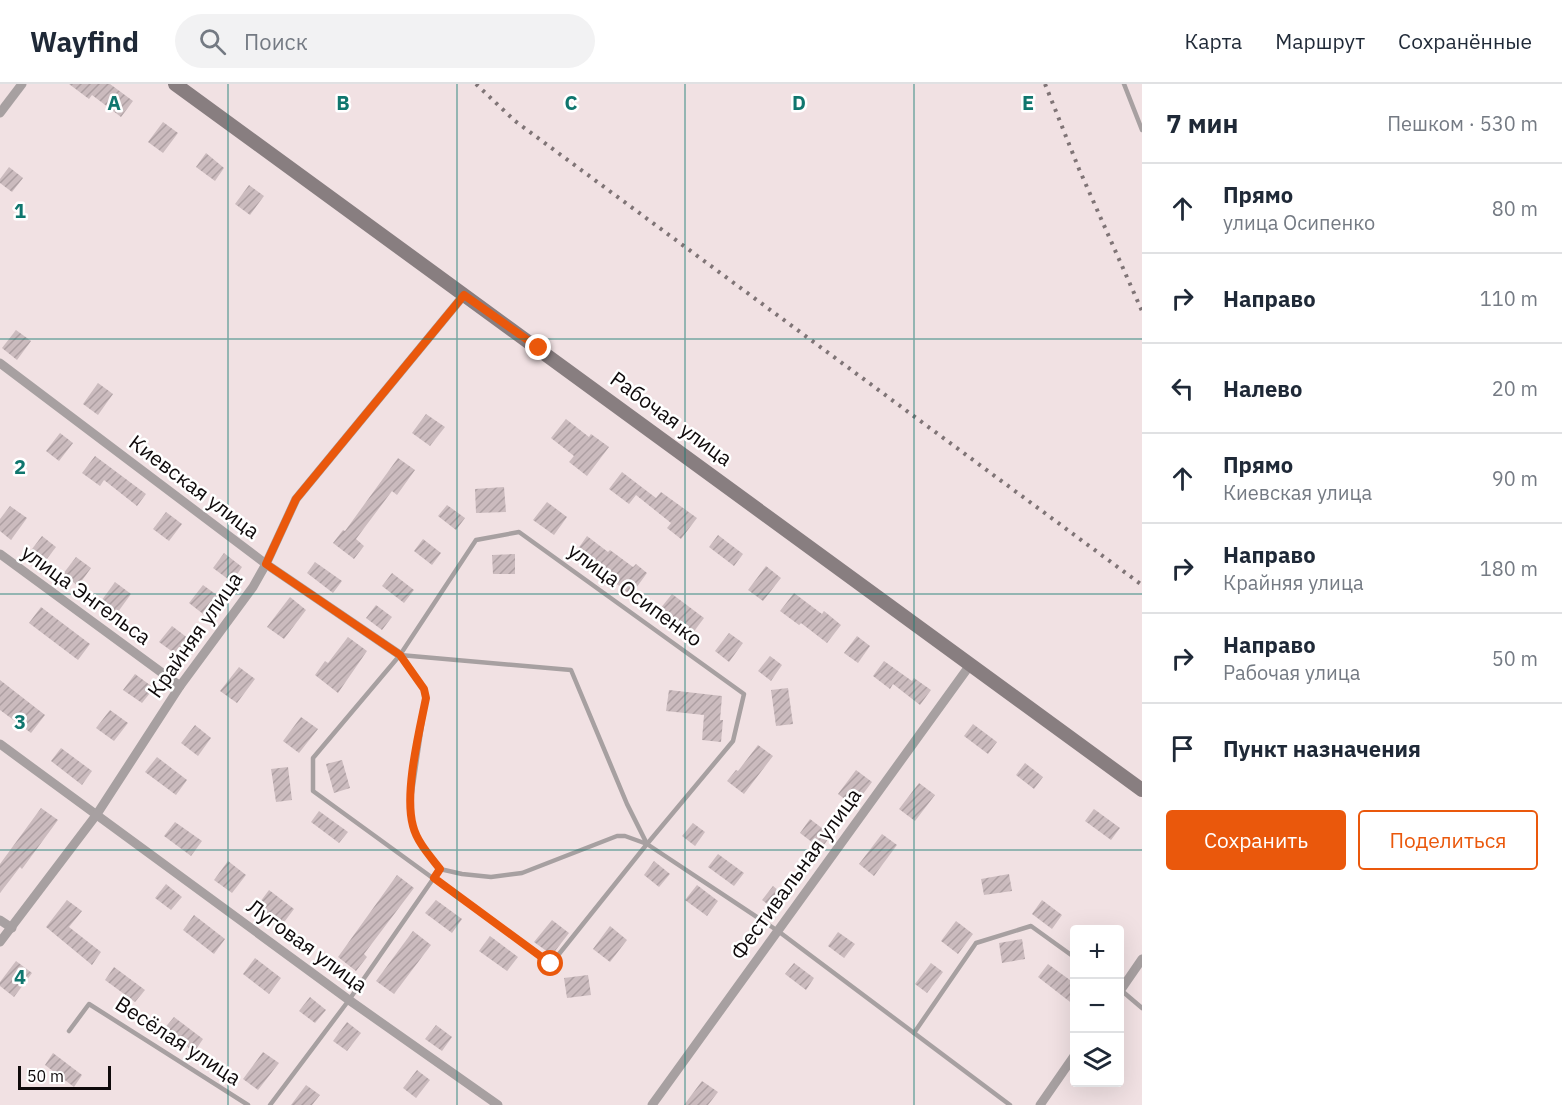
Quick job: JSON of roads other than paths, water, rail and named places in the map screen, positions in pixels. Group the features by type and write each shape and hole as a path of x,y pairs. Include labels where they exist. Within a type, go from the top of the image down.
{"main road":[{"name":"Рабочая улица","path":"175,84 1142,790"}],"street":[{"path":"0,113 22,84"},
{"name":"Крайняя улица","path":"0,942 97,814 180,686 252,586 266,564 296,499 464,295"},
{"name":"Киевская улица","path":"0,363 266,564 400,655"},
{"name":"улица Энгельса","path":"0,554 180,686"},
{"name":"Фестивальная улица","path":"652,1105 970,665"},
{"name":"Луговая улица","path":"0,744 349,1000 498,1105"},
{"path":"0,920 12,928"},
{"path":"1124,984 1142,959"},
{"path":"1040,1105 1070,1062"}],"lane":[{"path":"1124,84 1142,130"},
{"name":"улица Осипенко","path":"519,532 744,694 733,741 647,844 551,964 313,791 313,758 400,655 476,540 519,532"},
{"path":"400,655 571,670 627,804 647,844"},
{"path":"400,655 424,689 426,698 410,806 413,828 424,849 440,869 491,877 522,873 617,836 625,836 647,844 778,931 1010,1105"},
{"path":"270,1105 349,1000 440,869"},
{"path":"914,1033 976,943 1031,926 1070,954"},
{"path":"1124,993 1142,1008"},
{"name":"Весёлая улица","path":"69,1032 89,1004 248,1105"}],"railway":[{"path":"476,84 515,121 1142,585"},
{"path":"1045,84 1079,169 1142,311"}]}
